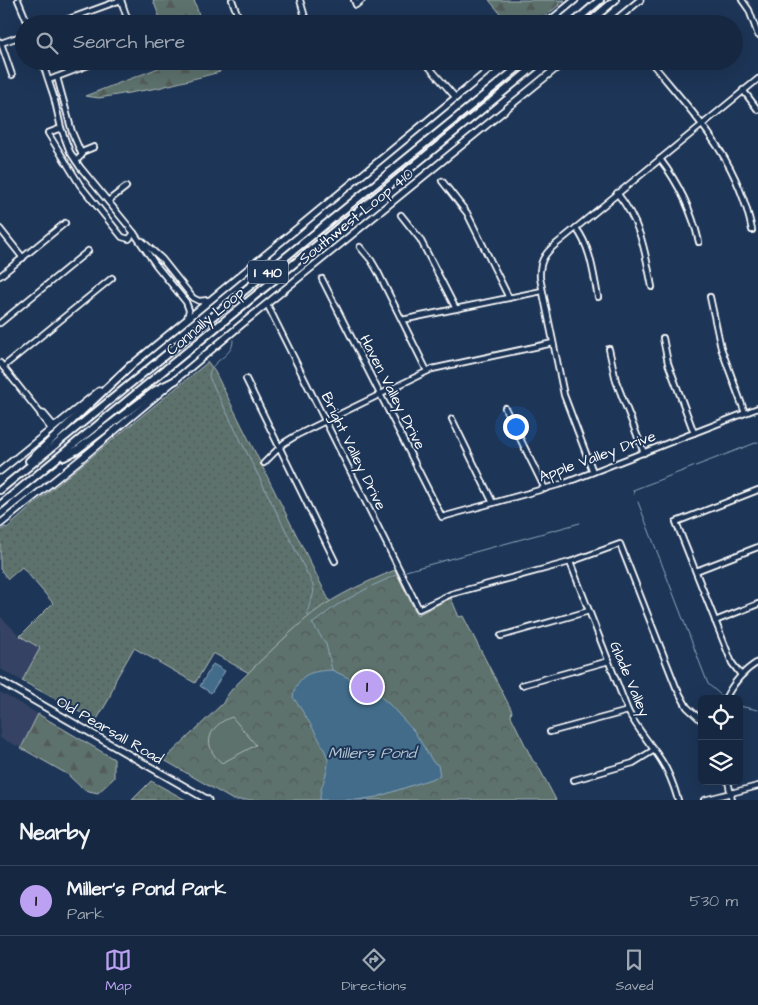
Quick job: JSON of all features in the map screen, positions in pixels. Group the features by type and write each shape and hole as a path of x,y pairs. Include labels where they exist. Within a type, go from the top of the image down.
{"highway":[{"path":"582,15 600,0"},
{"path":"597,15 615,0"},
{"name":"Connally Loop","path":"0,490 515,70"},
{"name":"Connally Loop","path":"0,505 530,70"},
{"path":"9,482 20,469 130,366"},
{"path":"48,466 77,450 156,390 176,380"}],"main road":[{"path":"557,15 575,0"},
{"path":"622,15 640,0"},
{"name":"Southwest Loop 410","path":"0,471 489,70"},
{"name":"Southwest Loop 410","path":"0,524 554,70"},
{"name":"Old Pearsall Road","path":"0,681 208,800"}],"street":[{"path":"18,0 24,15"},
{"path":"80,15 121,0 126,15"},
{"path":"232,0 237,15"},
{"path":"300,0 304,15"},
{"path":"355,3 362,0"},
{"path":"742,0 749,10 758,35"},
{"path":"12,75 0,42 15,38"},
{"path":"45,70 68,147 76,161 134,232 186,302 189,310 187,319"},
{"path":"49,80 75,70"},
{"path":"432,70 456,98"},
{"path":"658,70 703,124 722,151 732,168 744,200 752,230"},
{"path":"57,77 72,132 82,152"},
{"path":"593,472 564,395 542,291 540,278 541,264 546,253 555,245 758,79"},
{"path":"743,90 758,110"},
{"path":"61,128 48,133 80,185 122,237 129,238 134,232"},
{"path":"76,161 82,155 82,152 94,148"},
{"path":"660,159 686,200 694,219 699,242"},
{"path":"442,181 467,214 509,298"},
{"path":"108,201 126,187"},
{"path":"618,193 638,226 645,248 652,287"},
{"path":"402,215 420,239 456,309"},
{"path":"0,276 65,223"},
{"path":"576,228 589,251 598,297"},
{"path":"0,229 23,258"},
{"path":"134,232 162,260 196,300 210,300"},
{"path":"360,247 378,272 427,371"},
{"path":"0,323 88,251"},
{"path":"169,280 175,275"},
{"path":"53,429 44,414 40,412 1,365 112,278"},
{"name":"Haven Valley Drive","path":"322,279 442,517"},
{"path":"402,320 542,291"},
{"path":"710,297 720,348 745,413"},
{"name":"Bright Valley Drive","path":"267,304 419,609 451,594 570,562"},
{"path":"663,338 668,363 694,433"},
{"path":"264,463 290,439 427,371 553,343"},
{"path":"609,349 616,380 644,453"},
{"path":"246,380 336,561"},
{"path":"505,408 545,490"},
{"name":"Apple Valley Drive","path":"442,517 545,490 758,408"},
{"path":"452,419 493,503"},
{"path":"741,675 732,663 676,522 758,490"},
{"path":"570,562 620,544 676,687 687,707 698,717"},
{"path":"696,571 758,547"},
{"name":"Glade Valley","path":"570,562 628,710 636,727 668,772 678,800"},
{"path":"715,621 758,604"},
{"path":"501,636 589,612"},
{"path":"522,685 609,661"},
{"path":"728,695 741,675 758,662"},
{"path":"550,732 628,710"},
{"path":"574,780 633,763 654,750"},
{"path":"729,785 732,800"},
{"path":"704,800 758,786"}],"shaded area":[{"path":"0,616 19,635 40,648 22,681 0,669"},
{"path":"0,692 38,714 21,748 0,738"}],"green space":[{"path":"153,0 194,0 199,15 159,15"},
{"path":"489,0 565,0 547,15 502,15"},
{"path":"153,70 219,70 220,72 158,88 99,98 85,96"},
{"path":"208,362 215,372 330,602 290,633 249,673 213,653 195,683 134,648 116,679 109,699 96,721 22,681 40,648 20,636 53,603 22,567 8,579 0,569 0,531 5,527 7,528"},
{"path":"395,570 417,615 451,598 459,617 463,616 512,711 511,716 533,761 537,764 556,800 233,800 164,760 223,703 232,689 253,668 313,613 343,594"},
{"path":"38,714 114,759 114,778 98,793 84,790 67,774 21,748"},
{"path":"232,717 256,745 222,763 211,750 210,737 217,725"},
{"path":"151,781 186,800 132,800"}],"water":[{"path":"213,664 225,671 211,693 200,686"},
{"name":"Millers Pond","path":"332,670 367,685 389,704 414,731 433,762 438,765 440,776 377,797 357,800 320,800 328,767 327,757 314,730 293,697 298,683 306,675 317,671"}],"waterway":[{"path":"233,340 230,351 213,366 209,377 313,585 314,590 308,608 308,616"},
{"path":"634,494 633,490 758,442"},
{"path":"638,502 708,684 721,695"},
{"path":"406,571 580,523"},
{"path":"372,586 398,574"},
{"path":"312,624 337,605 368,588"},
{"path":"312,623 326,644 332,670"},
{"path":"743,707 758,710"}],"place":[{"name":"Miller's Pond Park","path":"367,687"}]}
